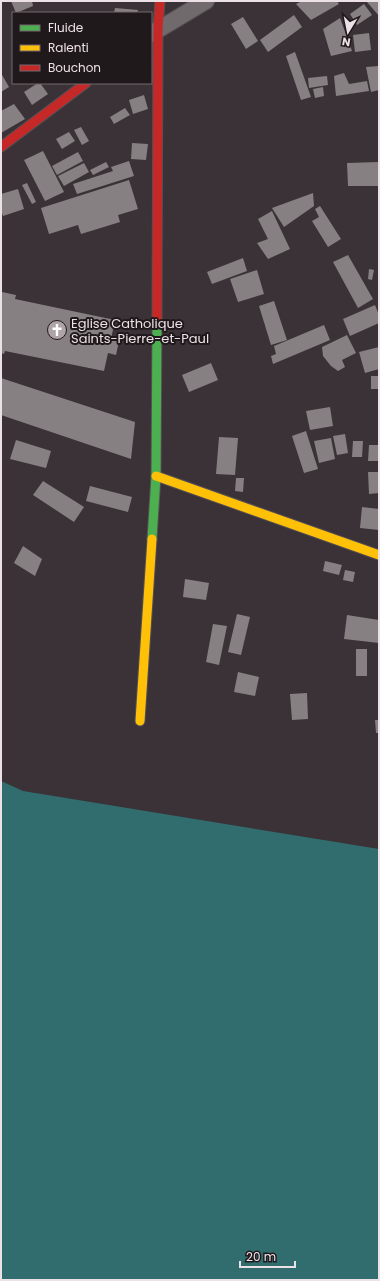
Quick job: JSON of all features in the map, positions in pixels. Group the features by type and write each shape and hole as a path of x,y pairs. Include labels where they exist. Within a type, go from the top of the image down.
{"street":[{"path":"140,721 156,476 154,31 160,1"},
{"path":"154,31 206,1"},
{"path":"1,147 85,84"},
{"path":"156,476 379,555"}],"water":[{"path":"1,781 23,791 379,849 379,1280 1,1280"}],"building":[{"path":"11,1 32,1 33,6 16,12"},
{"path":"302,1 337,1 339,4 311,20 296,4"},
{"path":"379,1 379,16 367,2"},
{"path":"364,4 372,15 357,25 350,14"},
{"path":"115,8 138,10 137,12 114,12"},
{"path":"294,15 302,27 268,52 260,40"},
{"path":"243,17 258,41 246,49 231,24"},
{"path":"340,18 352,51 331,56 323,29"},
{"path":"369,33 371,50 355,52 353,35"},
{"path":"295,52 311,97 301,100 286,56"},
{"path":"379,66 379,90 371,92 366,67"},
{"path":"1,73 9,87 1,92"},
{"path":"344,73 349,84 367,81 369,91 336,96 334,76"},
{"path":"327,76 328,85 309,88 308,78"},
{"path":"36,84 41,84 48,94 32,105 24,92"},
{"path":"323,87 324,96 315,98 313,89"},
{"path":"144,95 148,109 133,114 129,100"},
{"path":"14,104 25,119 1,133 1,111"},
{"path":"125,108 130,115 114,124 110,117"},
{"path":"81,127 89,141 82,145 74,130"},
{"path":"69,132 75,141 62,149 56,139"},
{"path":"132,143 148,144 146,160 131,159"},
{"path":"43,151 64,192 45,201 24,160"},
{"path":"78,152 83,161 57,175 52,166"},
{"path":"129,161 134,176 77,194 73,184 113,171 111,167"},
{"path":"106,162 109,167 93,175 90,170"},
{"path":"379,162 379,186 348,186 347,163"},
{"path":"84,163 89,172 64,186 58,176"},
{"path":"129,180 138,209 118,215 120,222 81,234 78,225 49,234 41,208"},
{"path":"27,183 36,202 32,204 22,185"},
{"path":"18,189 24,209 3,216 1,211 1,194"},
{"path":"313,193 314,206 284,227 272,208"},
{"path":"320,206 341,239 328,247 312,221 319,217 315,209"},
{"path":"272,211 290,249 268,259 257,243 268,239 258,219"},
{"path":"348,255 373,299 358,308 333,262"},
{"path":"243,258 247,271 212,284 207,272"},
{"path":"369,269 374,270 372,280 368,279"},
{"path":"257,270 264,294 238,302 230,279"},
{"name":"Eglise Catholique Saints-Pierre-et-Paul","path":"2,292 16,295 15,299 115,320 111,339 119,341 116,355 108,353 104,371 5,351 4,354 1,353"},
{"path":"274,301 287,340 271,345 259,306"},
{"path":"375,305 379,315 379,323 350,336 343,319"},
{"path":"324,325 330,340 273,364 271,356 276,354 274,346"},
{"path":"347,335 356,353 342,360 345,367 338,371 331,366 323,356 322,347"},
{"path":"379,347 379,369 365,373 359,352"},
{"path":"211,363 218,380 189,392 182,375"},
{"path":"371,376 379,376 379,389 371,389"},
{"path":"1,378 135,422 131,459 1,415"},
{"path":"330,407 333,426 310,430 306,411"},
{"path":"306,431 318,469 304,473 292,436"},
{"path":"345,434 348,453 337,455 333,436"},
{"path":"219,437 238,438 235,475 216,474"},
{"path":"331,438 335,459 319,463 314,441"},
{"path":"16,440 51,451 46,468 10,459"},
{"path":"353,441 363,441 362,457 352,457"},
{"path":"369,445 379,445 379,461 368,461"},
{"path":"368,472 379,472 379,493 369,494"},
{"path":"236,478 244,478 243,492 235,491"},
{"path":"43,481 84,507 74,522 33,495"},
{"path":"90,486 132,497 128,512 86,501"},
{"path":"362,507 379,509 379,530 360,528"},
{"path":"23,546 42,559 35,576 14,563"},
{"path":"325,561 342,565 339,575 323,571"},
{"path":"345,570 355,572 353,582 343,580"},
{"path":"185,579 209,583 206,600 183,597"},
{"path":"237,614 250,617 241,655 228,652"},
{"path":"347,615 379,620 379,643 344,639"},
{"path":"213,624 227,626 219,665 206,662"},
{"path":"356,649 367,649 367,676 356,676"},
{"path":"238,672 259,677 255,696 234,692"},
{"path":"307,693 308,719 292,720 290,694"},
{"path":"375,720 379,720 379,733 376,733"}],"traffic: fast":[{"path":"152,539 156,476 157,320"}],"traffic: slow":[{"path":"156,476 379,555"},
{"path":"140,721 152,539"}],"traffic: jam":[{"path":"157,320 158,28 160,1"},
{"path":"1,147 85,84"}],"place":[{"name":"Eglise Catholique Saints-Pierre-et-Paul","path":"57,330"}]}
